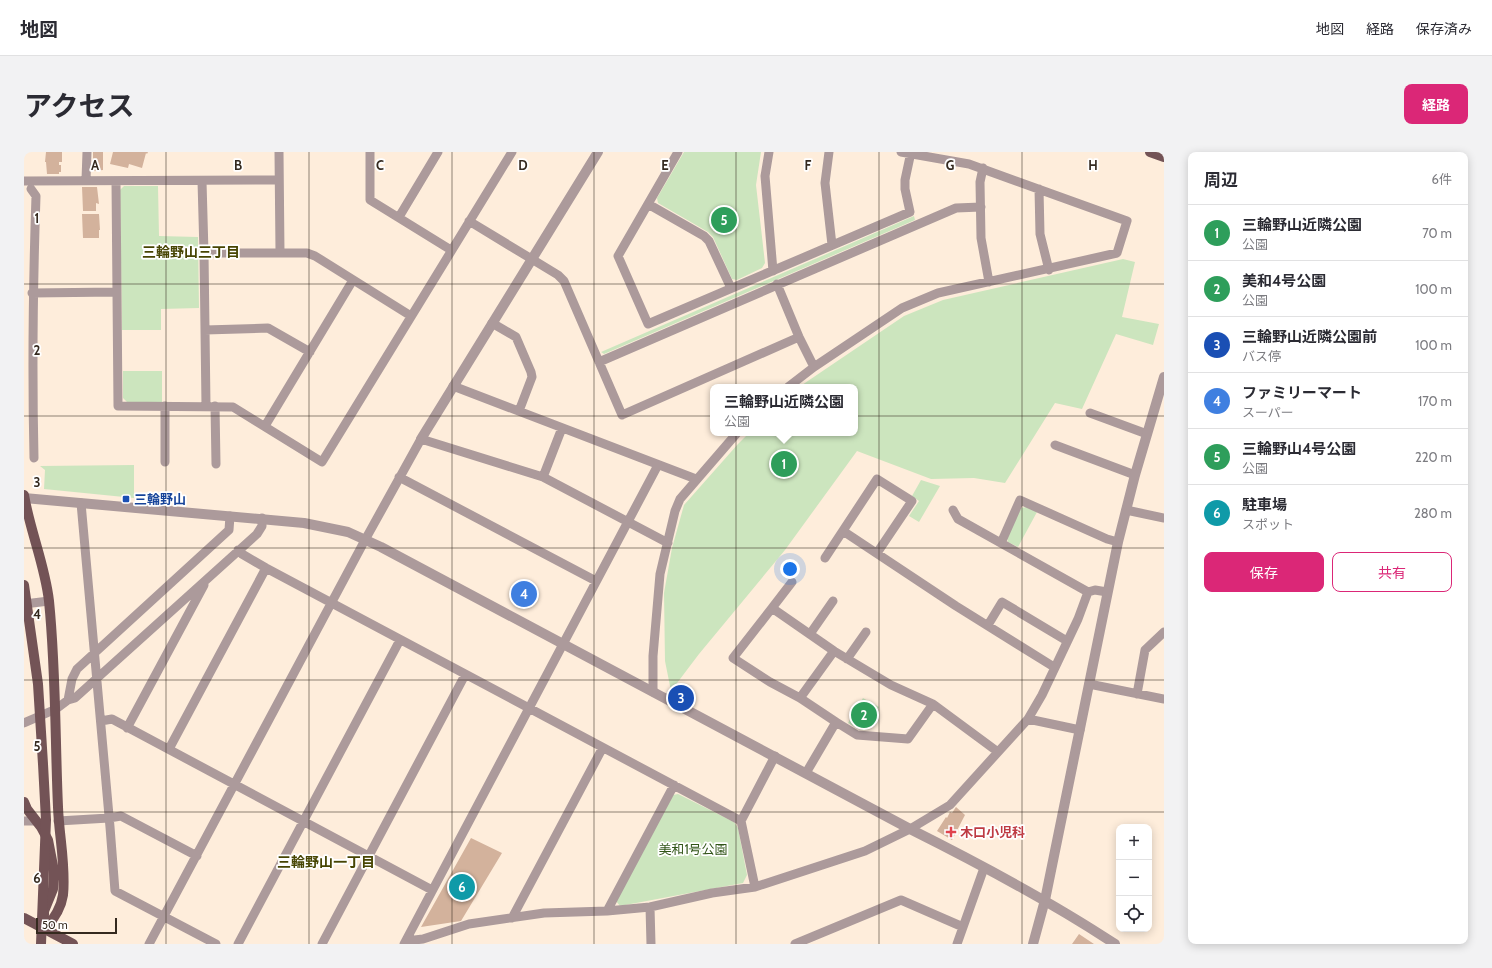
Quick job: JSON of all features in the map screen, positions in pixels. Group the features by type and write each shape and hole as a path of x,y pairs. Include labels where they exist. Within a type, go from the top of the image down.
{"main road":[{"path":"1150,152 1164,157"},
{"path":"24,497 41,558 49,601 56,709 58,821 63,863 62,896 56,917 45,929"},
{"path":"24,585 38,684 46,820 41,944"},
{"path":"24,802 27,809 41,827 48,840 54,870 53,889 44,911 45,929"},
{"path":"24,918 73,944"}],"street":[{"path":"86,180 87,152"},
{"path":"279,152 280,252"},
{"path":"370,152 370,200 451,250"},
{"path":"399,217 438,152"},
{"path":"116,182 118,406 233,407 322,462 512,152"},
{"path":"149,944 399,477 453,386 598,152"},
{"path":"678,152 618,256 648,324 910,212 905,189 905,180 911,153"},
{"path":"769,152 765,176 773,271"},
{"path":"829,152 825,183 832,245"},
{"path":"792,384 814,367 902,308 938,294 1049,270 1117,253 1128,221 983,168 969,164 901,152"},
{"path":"983,168 980,182 981,238 989,282"},
{"path":"24,181 86,180 116,182 279,180"},
{"path":"202,181 205,330 210,406 216,464"},
{"path":"31,189 36,196 32,293 34,458"},
{"path":"1039,189 1040,234 1049,270"},
{"path":"648,204 704,236 709,241 731,288"},
{"path":"599,362 956,208 980,208"},
{"path":"470,221 532,258 558,275 564,281 622,415 799,337"},
{"path":"204,253 307,253 315,256 411,316"},
{"path":"265,426 354,280"},
{"path":"777,284 799,337 814,367"},
{"path":"32,293 116,292"},
{"path":"492,323 516,337 531,372 532,377 518,411"},
{"path":"205,330 268,328 310,352"},
{"path":"1033,944 1045,900 1118,542 1135,475 1164,377"},
{"path":"453,386 696,479"},
{"path":"165,406 165,462"},
{"path":"1090,413 1147,434"},
{"path":"543,477 562,428"},
{"path":"653,692 653,656 660,574 675,511 680,499 734,436"},
{"path":"421,439 543,477 668,543"},
{"path":"1055,445 1135,475"},
{"path":"405,942 596,582 629,523 658,465"},
{"path":"399,477 596,582"},
{"path":"825,558 877,479 912,501 877,553"},
{"path":"24,497 262,518 304,523 348,532 381,546 1045,900 1115,944"},
{"path":"1001,543 1020,500 1094,534 1118,542"},
{"path":"81,503 115,891 216,944"},
{"path":"953,510 958,519 1088,592 1095,590 1107,592"},
{"path":"1126,510 1164,518"},
{"path":"68,700 73,675 77,669 229,530 230,516"},
{"path":"24,724 56,709 68,700 75,698 256,534 262,526 262,518"},
{"path":"843,531 956,606 1054,667"},
{"path":"238,550 242,554 266,568 741,821"},
{"path":"169,750 266,568"},
{"path":"127,728 208,579"},
{"path":"792,582 733,658 770,682 800,698 857,735 908,739 933,704"},
{"path":"405,942 423,939 469,924 544,913 607,911 650,907 712,893 755,887 865,851 910,829 950,805 1028,719 1042,695 1054,667 1078,620 1088,592"},
{"path":"24,604 49,601"},
{"path":"810,634 833,601"},
{"path":"988,625 1002,602 1067,641"},
{"path":"772,608 847,659 891,685 933,704 998,752"},
{"path":"847,659 866,632"},
{"path":"1137,694 1145,650 1164,632"},
{"path":"238,944 400,640"},
{"path":"800,698 834,651"},
{"path":"322,944 465,675"},
{"path":"1089,684 1164,699"},
{"path":"100,721 112,719 302,822 432,890"},
{"path":"1028,719 1080,730"},
{"path":"806,773 836,722"},
{"path":"512,918 602,748"},
{"path":"755,887 741,821 775,756"},
{"path":"607,911 674,786"},
{"path":"58,821 121,816 197,856"},
{"path":"24,821 35,820"},
{"path":"957,944 984,868"},
{"path":"795,944 901,900 963,927"},
{"path":"650,907 651,944"},
{"path":"45,929 46,944"}],"green space":[{"path":"684,152 761,152 756,185 765,263 762,268 737,280 732,279 713,237 708,232 658,203 657,198"},
{"path":"124,186 158,186 159,236 198,237 199,308 161,309 161,330 122,330 120,190"},
{"path":"914,216 915,220 604,354 601,352"},
{"path":"1123,259 1135,262 1122,317 1159,324 1153,345 1116,334 1082,409 1055,403 1005,483 974,478 931,479 857,451 785,550 699,654 671,691 665,661 664,593 672,548 684,505 746,436 858,436 858,384 803,384 904,316 943,300"},
{"path":"123,371 162,371 162,402 127,402 123,398"},
{"path":"134,465 134,498 44,489 45,470 40,466"},
{"path":"921,480 940,486 919,522 909,516 919,501 912,496"},
{"path":"1026,507 1037,512 1018,547 1008,542 1007,538 1021,508"},
{"path":"863,698 879,707 865,730 859,729 848,723"},
{"name":"美和1号公園","path":"678,794 734,822 738,828 747,875 743,883 620,906 616,901 673,795"}],"building":[{"path":"46,152 62,152 62,162 59,162 59,165 61,165 61,172 59,172 59,174 47,174 45,162"},
{"path":"93,152 103,152 103,170 93,171"},
{"path":"113,152 148,152 147,154 146,153 142,168 129,164 128,168 110,164"},
{"path":"82,187 97,187 99,204 96,203 96,211 83,211"},
{"path":"82,214 99,214 99,238 83,238"},
{"path":"956,807 965,815 952,840 937,831 946,817 947,818 950,812 952,813"},
{"path":"471,838 502,853 461,921 421,927"},
{"path":"1079,934 1094,944 1072,944"}],"place":[{"name":"三輪野山4号公園","path":"724,220"},
{"name":"三輪野山近隣公園","path":"784,464"},
{"name":"三輪野山","path":"126,499"},
{"name":"ファミリーマート","path":"524,594"},
{"name":"三輪野山近隣公園前","path":"681,698"},
{"name":"美和4号公園","path":"864,715"},
{"name":"木口小児科","path":"951,832"},
{"name":"駐車場","path":"462,887"}],"district":[{"name":"三輪野山三丁目","path":"191,252"},
{"name":"三輪野山一丁目","path":"326,862"}]}
